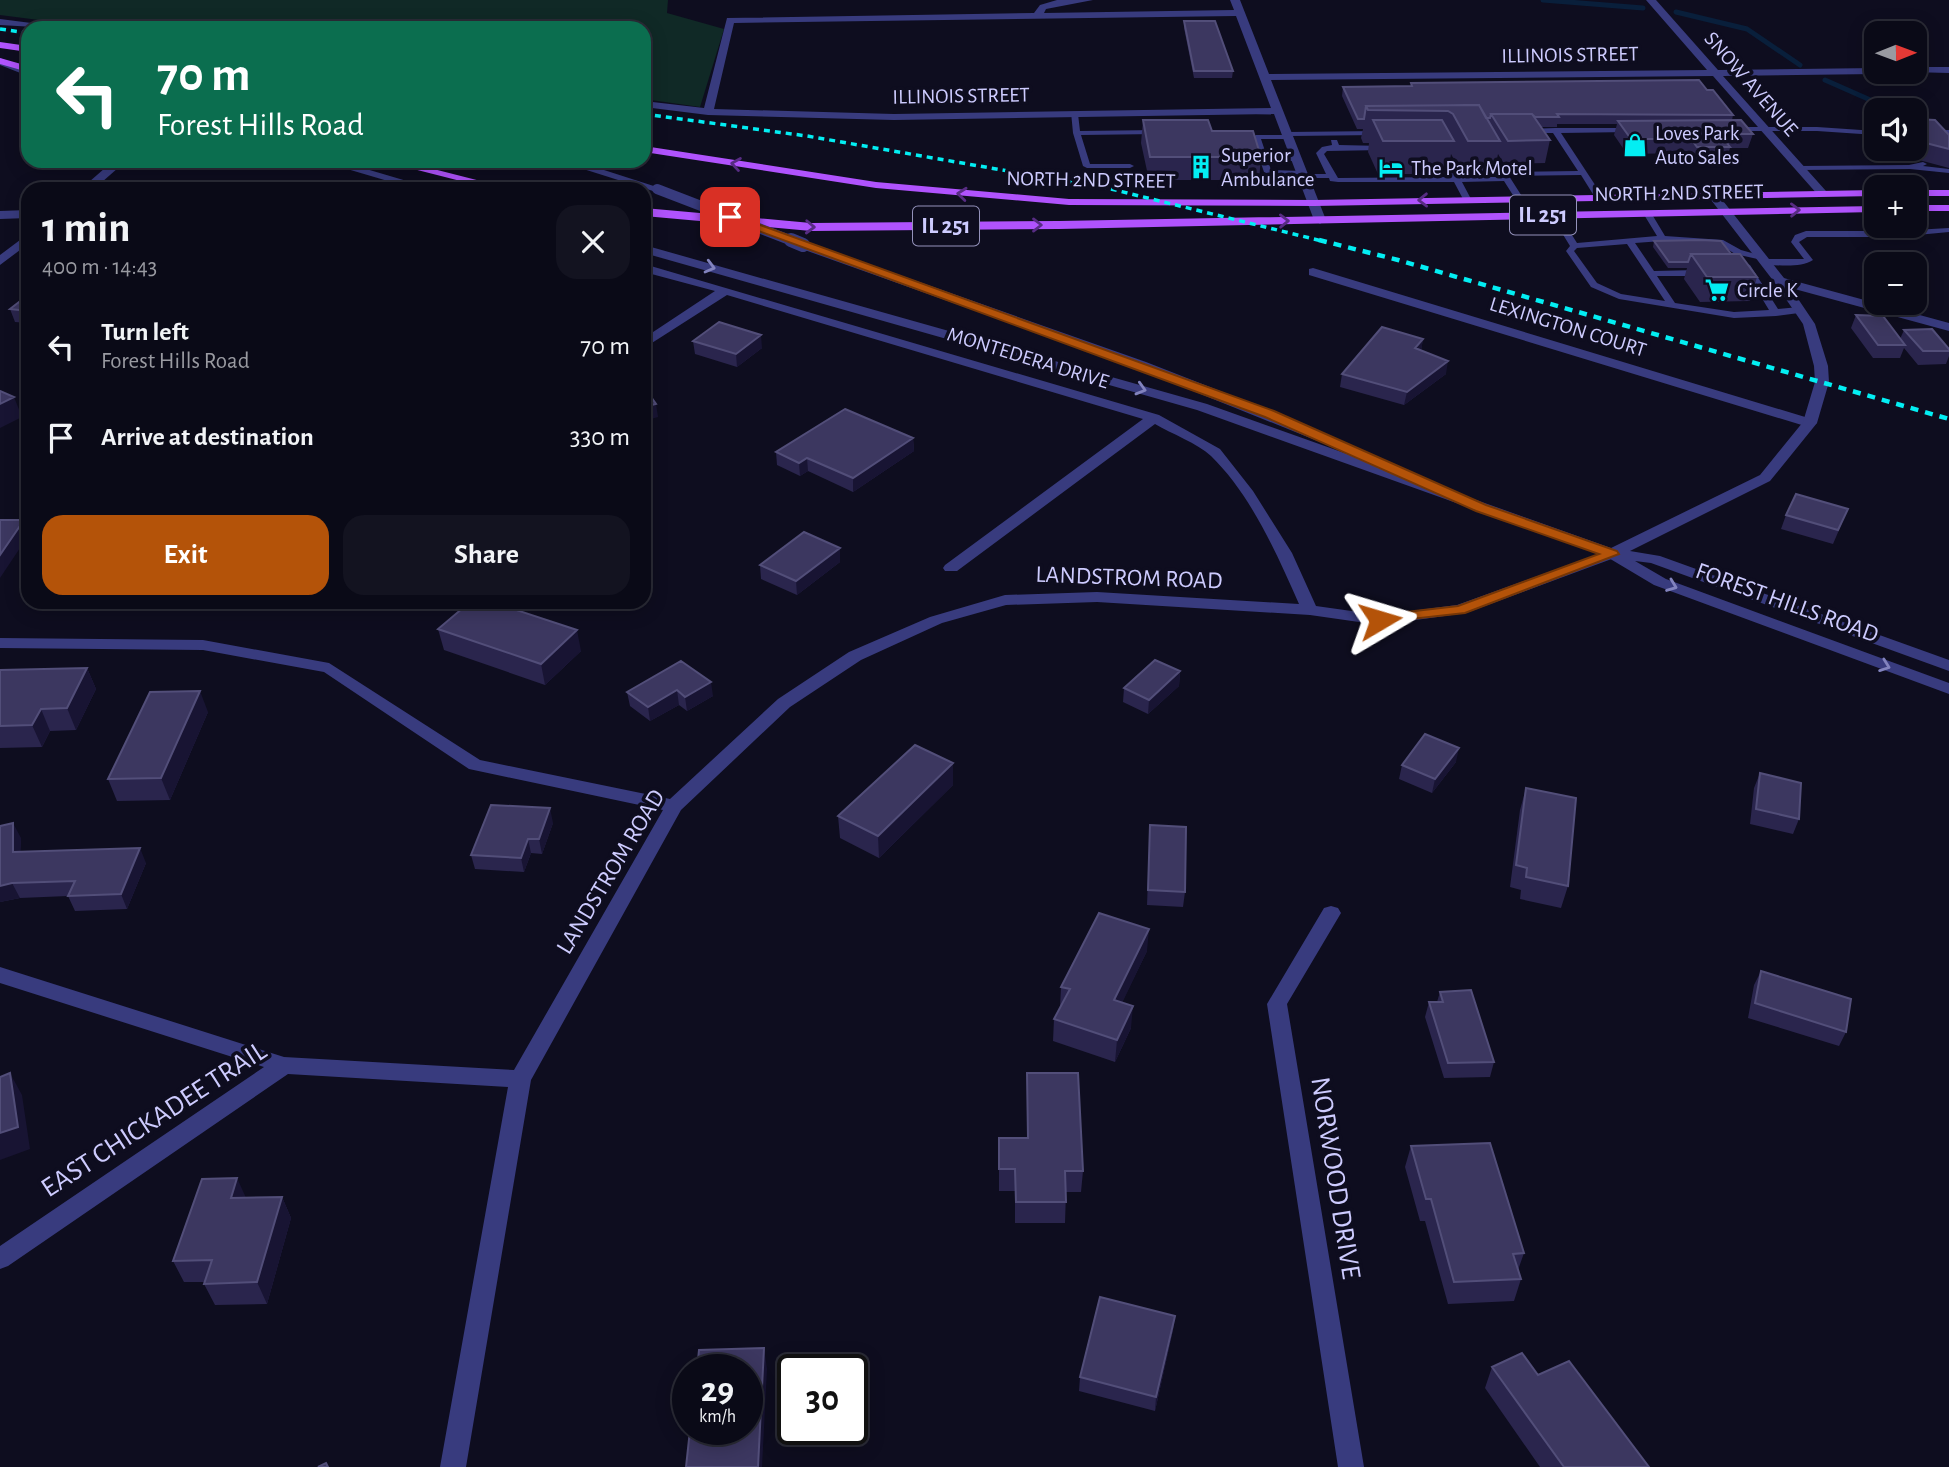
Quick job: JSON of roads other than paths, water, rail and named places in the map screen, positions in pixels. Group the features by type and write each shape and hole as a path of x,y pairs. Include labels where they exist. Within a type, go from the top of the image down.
{"main road":[{"path":"0,44 21,48"},
{"name":"NORTH 2ND STREET","path":"651,150 876,185 1069,202 1314,203 1864,193"},
{"path":"418,168 476,182"},
{"path":"1927,193 1949,192"},
{"path":"1927,208 1949,208"},
{"name":"NORTH 2ND STREET","path":"651,213 811,227 1864,209"}],"street":[{"path":"1037,16 1043,7 1060,2 1088,0"},
{"path":"1235,0 1320,220"},
{"name":"SNOW AVENUE","path":"1651,0 1822,193"},
{"path":"708,112 730,20 1240,13"},
{"path":"0,22 21,25"},
{"path":"0,61 21,68"},
{"path":"1927,70 1949,70"},
{"name":"ILLINOIS STREET","path":"1265,77 1864,71"},
{"name":"ILLINOIS STREET","path":"651,105 708,112 894,117 1074,114 1196,116 1278,111"},
{"path":"95,182 112,168"},
{"path":"352,168 403,182"},
{"name":"FOREST HILLS ROAD","path":"587,168 634,182"},
{"name":"FOREST HILLS ROAD","path":"651,187 1269,414 1481,508"},
{"name":"LANDSTROM ROAD","path":"453,1467 520,1079 674,806 784,703 855,656 936,620 1005,600 1097,597 1310,610 1380,620 1460,610 1612,554 1765,478 1810,423 1822,382 1821,366 1809,324 1780,281 1712,194"},
{"path":"0,215 21,214"},
{"path":"0,261 21,244"},
{"name":"FOREST HILLS ROAD","path":"651,251 1202,407 1612,554 1660,582 1949,689"},
{"name":"MONTEDERA DRIVE","path":"651,270 1154,418 1215,452 1246,491 1284,553 1310,610"},
{"name":"LEXINGTON COURT","path":"1313,272 1810,423"},
{"path":"1780,281 1949,327"},
{"path":"651,339 725,290"},
{"path":"951,568 1154,418"},
{"name":"FOREST HILLS ROAD","path":"1612,554 1654,558 1949,666"},
{"path":"0,643 202,645 329,668 475,765 674,806"},
{"name":"NORWOOD DRIVE","path":"1331,913 1277,1004 1351,1467"},
{"path":"0,975 284,1065"},
{"name":"EAST CHICKADEE TRAIL","path":"0,1259 284,1065 520,1079"}],"lane":[{"path":"1074,114 1087,166 1130,166"},
{"path":"1726,129 1864,133"},
{"path":"1516,131 1634,130"},
{"path":"1555,131 1599,197"},
{"path":"1927,132 1949,131"},
{"path":"1077,133 1173,132"},
{"path":"1394,132 1256,137 1268,172 1331,176 1338,180 1457,179 1583,173"},
{"path":"1329,133 1337,147"},
{"path":"1483,142 1518,198"},
{"path":"1331,176 1320,153 1325,149 1389,148"},
{"path":"1428,148 1441,148 1467,200"},
{"path":"1263,159 1297,159"},
{"path":"1909,167 1923,164"},
{"path":"1800,168 1909,167 1948,174"},
{"path":"1647,213 1662,239"},
{"path":"1555,215 1574,246"},
{"path":"1799,310 1734,315 1619,296 1594,285 1570,251 1574,246 1662,239 1676,243 1723,243 1738,253 1764,260 1804,262 1809,260 1795,242 1798,237 1806,234 1896,234 1949,230"},
{"path":"1630,242 1672,304"},
{"path":"1738,253 1776,313"},
{"path":"1652,274 1712,273"},
{"path":"1738,273 1751,273"}],"waterway":[{"path":"1543,0 1643,8"},
{"path":"1676,12 1747,29 1800,65"},
{"path":"1825,80 1866,98"}],"railway":[{"path":"0,29 21,32"},
{"path":"651,115 807,136 1111,189 1326,242"},
{"path":"1319,240 1398,260 1949,419"}],"place":[{"name":"Loves Park Auto Sales","path":"1635,145"},
{"name":"Superior Ambulance","path":"1201,167"},
{"name":"The Park Motel","path":"1391,168"},
{"name":"Circle K","path":"1717,290"}]}
